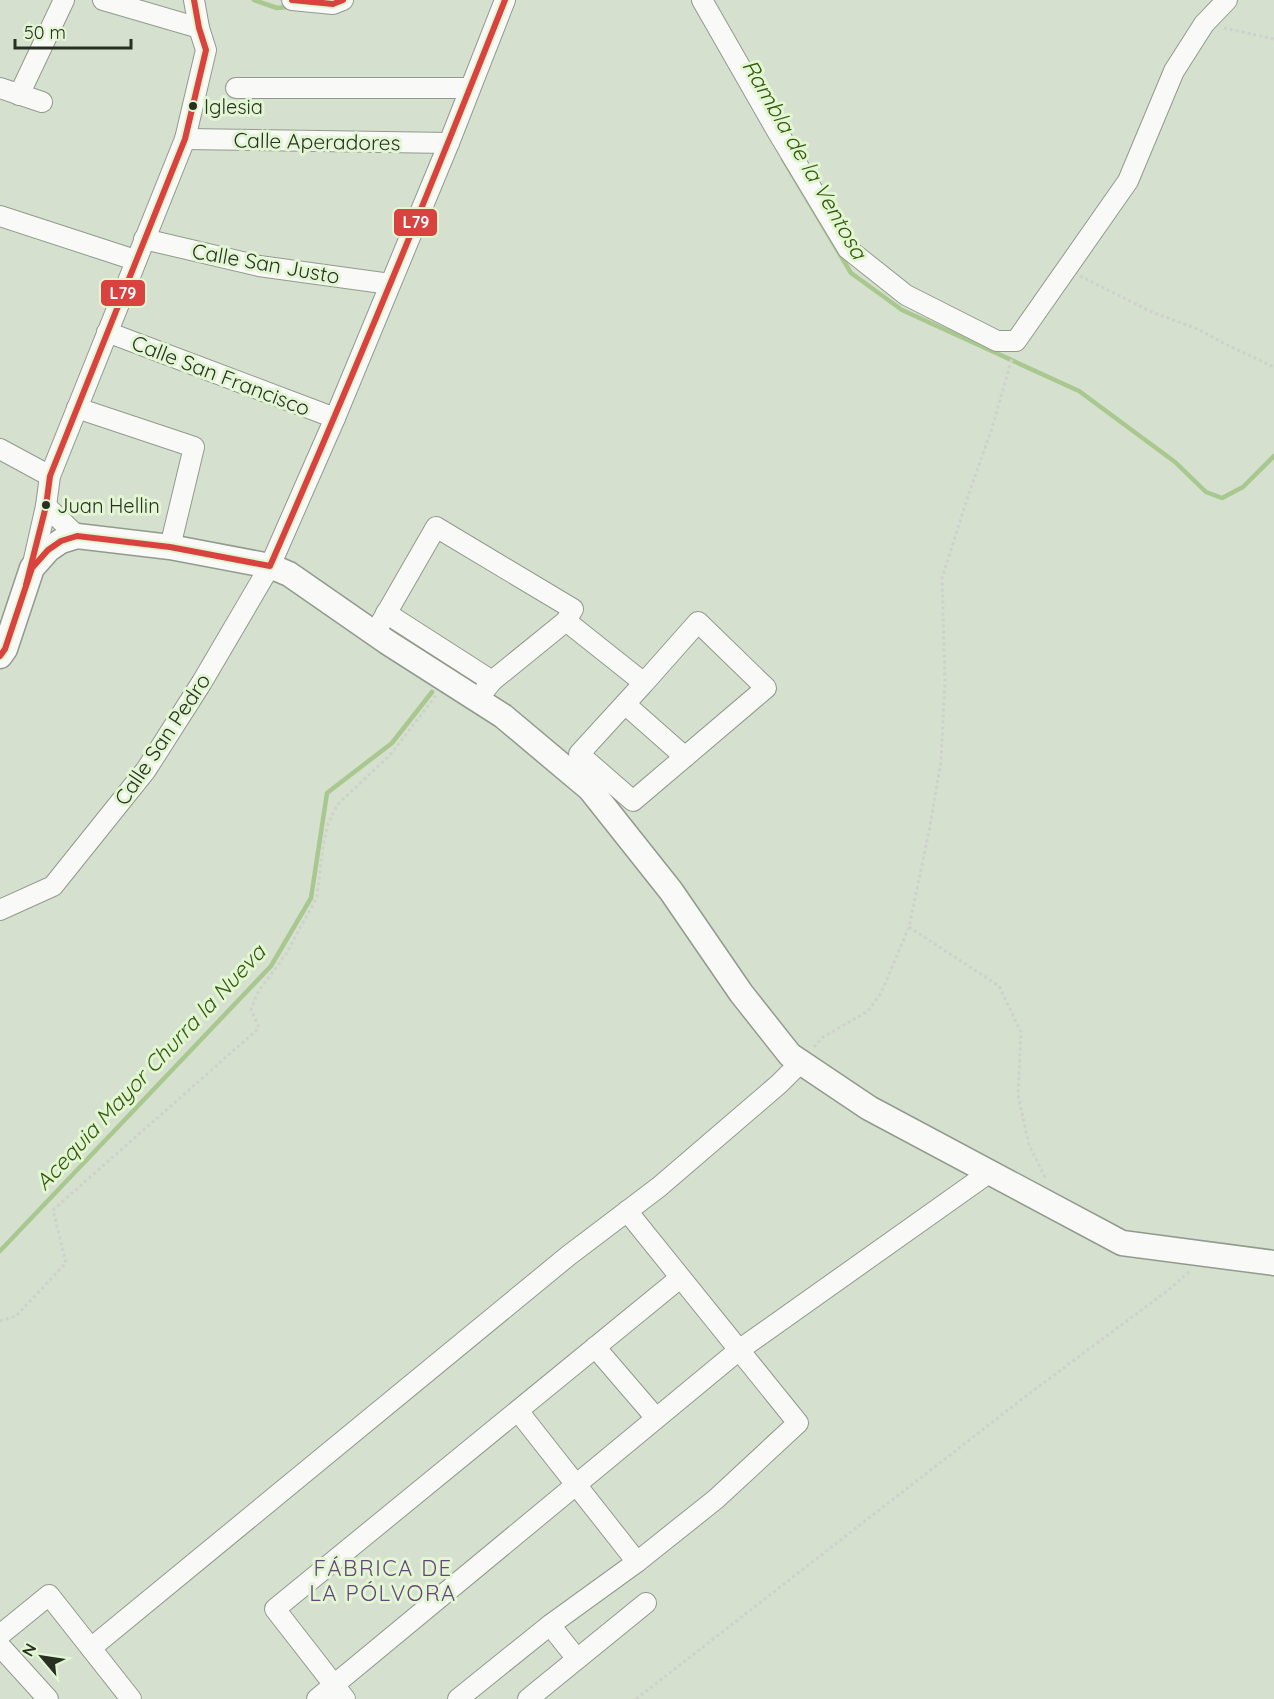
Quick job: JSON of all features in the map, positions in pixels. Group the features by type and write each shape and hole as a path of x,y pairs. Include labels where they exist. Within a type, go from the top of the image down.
{"main road":[{"path":"0,656 5,649 32,568 48,550 61,541 77,536 170,547 270,566 289,574 380,623 448,681 484,690 503,716 590,789 670,891 741,993 790,1055 869,1108 1122,1243 1274,1263"}],"street":[{"path":"42,102 9,92 64,0"},
{"path":"103,0 200,28"},
{"path":"32,568 46,506 50,476 185,139 206,50 194,0"},
{"path":"292,0 333,4 343,0"},
{"name":"Calle San Pedro","path":"0,910 52,886 146,770 202,682 270,566 335,418 449,143 505,0"},
{"path":"702,0 848,249 906,295 997,341 1016,341 1128,181 1174,71 1204,24 1227,0"},
{"path":"236,88 470,88"},
{"name":"Calle Aperadores","path":"185,139 449,143"},
{"path":"0,216 135,260"},
{"name":"Calle San Justo","path":"144,239 259,266 390,284"},
{"name":"Calle San Francisco","path":"107,332 335,418"},
{"path":"76,408 194,447 170,547"},
{"path":"0,449 50,476"},
{"path":"46,506 77,536"},
{"path":"570,615 484,690 380,623 436,527 570,615 644,683"},
{"path":"698,622 766,688 633,801 579,754 644,683 698,622"},
{"path":"625,704 685,757"},
{"path":"91,1648 568,1256 676,1173 779,1084 801,1062"},
{"path":"317,1699 339,1692 576,1484 739,1350 990,1172"},
{"path":"458,1699 550,1625 637,1562 716,1499 798,1423 627,1211"},
{"path":"339,1692 275,1609 681,1278"},
{"path":"595,1347 656,1418"},
{"path":"518,1410 637,1562"},
{"path":"0,1635 49,1595 130,1699"},
{"path":"528,1699 646,1603"},
{"path":"550,1625 578,1659"},
{"path":"0,1646 48,1699"}],"path":[{"path":"1204,24 1274,39"},
{"path":"1066,269 1152,312 1200,330 1274,367"},
{"path":"801,1062 823,1037 868,1011 881,993 909,927 941,762 945,681 942,578 1012,360"},
{"path":"0,1322 16,1316 66,1263 53,1210 259,1028 251,1009 258,992 286,954 317,897 322,846 328,824 337,805 391,754 448,681"},
{"path":"909,927 999,986 1021,1032 1018,1095 1029,1145 1046,1180"},
{"path":"636,1699 1026,1396 1167,1291 1210,1254"}],"waterway":[{"name":"Rambla de la Ventosa","path":"254,0 277,8 288,7"},
{"name":"Rambla de la Ventosa","path":"783,159 851,273 902,310 1079,391 1175,462 1206,492 1222,498 1243,487 1274,456"},
{"name":"Acequia Mayor Churra la Nueva","path":"0,1251 271,966 311,898 327,793 392,743 432,692"}],"transit line":[{"name":"L79","path":"26,585 46,506 50,476 185,139 206,50 194,0"},
{"name":"L79","path":"292,0 333,4 343,0"},
{"name":"L79","path":"0,656 5,649 32,568 48,550 61,541 77,536 170,547 270,566 390,284 505,0"}],"place":[{"name":"Iglesia","path":"193,106"},
{"name":"Juan Hellin","path":"46,505"}],"district":[{"name":"FÁBRICA DE LA PÓLVORA","path":"383,1580"}]}
